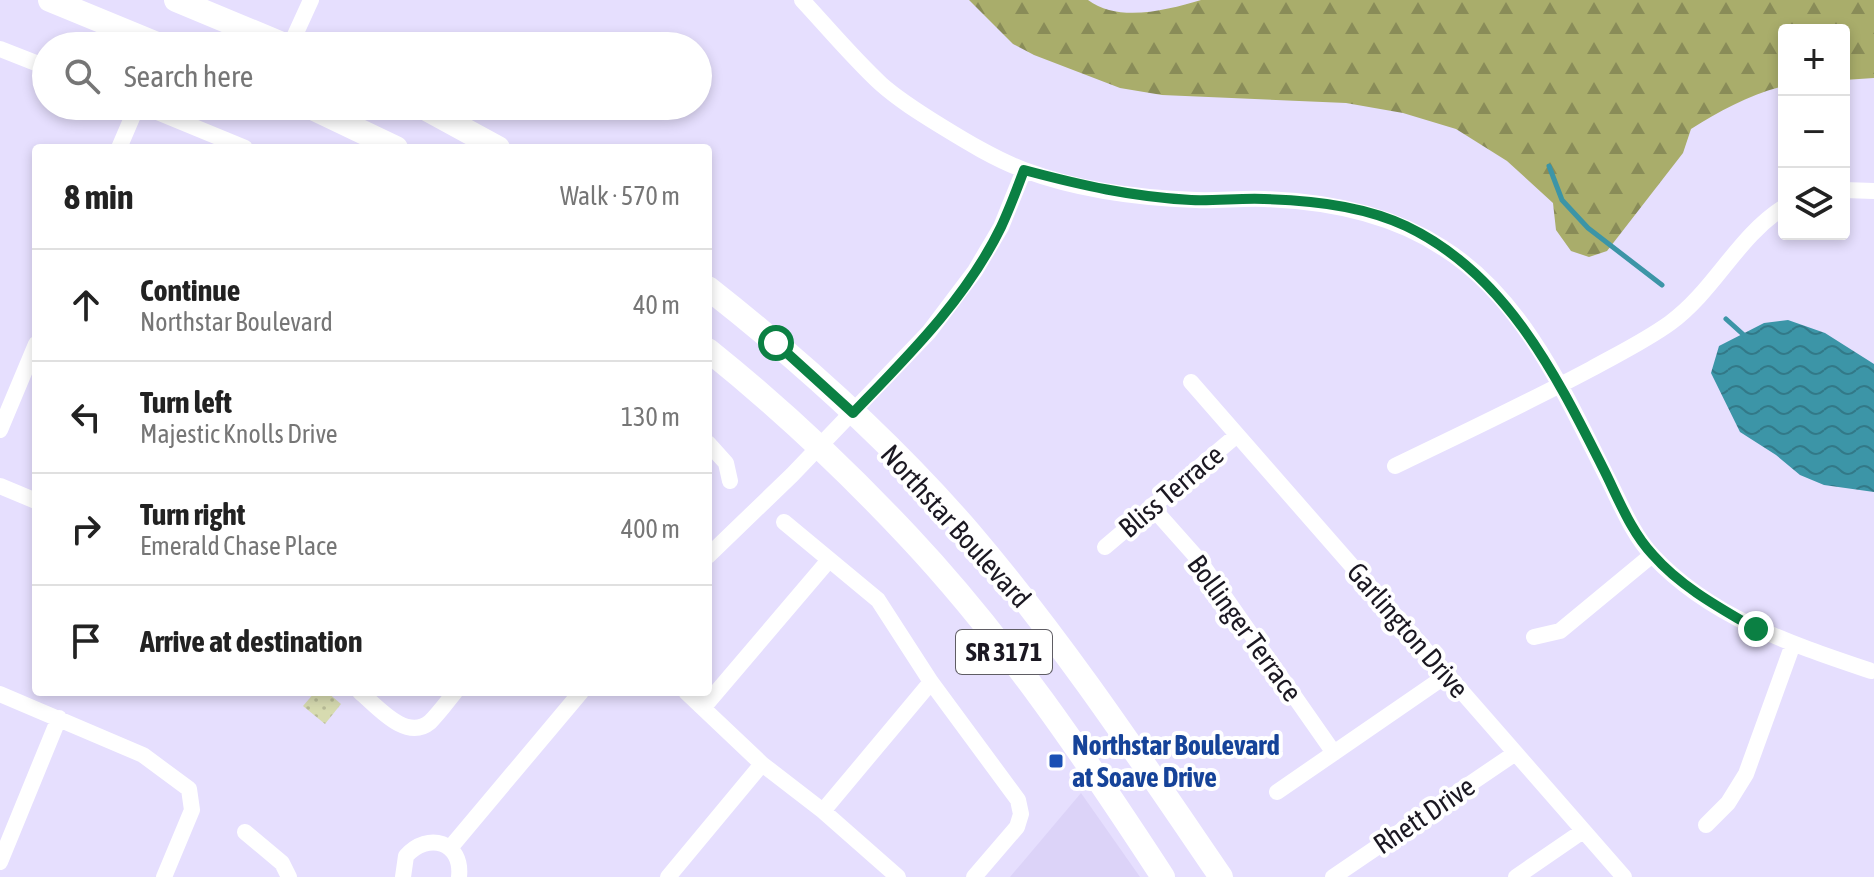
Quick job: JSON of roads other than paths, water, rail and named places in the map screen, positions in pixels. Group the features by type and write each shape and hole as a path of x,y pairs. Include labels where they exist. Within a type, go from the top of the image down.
{"main road":[{"path":"50,0 128,32"},
{"path":"176,0 255,32"},
{"path":"337,120 388,144"},
{"path":"447,120 491,144"},
{"name":"Northstar Boulevard","path":"712,291 776,343 853,413 951,513 1024,601 1135,752 1221,877"},
{"name":"Northstar Boulevard","path":"712,353 819,447 909,538 974,613 1038,695 1163,877"}],"street":[{"path":"296,32 311,0"},
{"path":"802,0 875,78 900,100 972,145 1024,170 1132,195 1214,201 1262,199 1318,203 1405,226 1445,249 1486,282 1522,327 1561,385 1634,528 1652,555 1682,582 1756,629 1871,671"},
{"path":"0,49 32,62"},
{"path":"121,144 133,120"},
{"path":"175,120 235,144"},
{"path":"712,552 912,353 967,282 1001,227 1024,170"},
{"path":"1850,190 1874,191"},
{"path":"1395,466 1561,385 1671,322 1698,298 1743,241 1778,211"},
{"path":"0,430 32,354"},
{"name":"Garlington Drive","path":"1191,382 1624,877"},
{"name":"Bliss Terrace","path":"1105,547 1237,435"},
{"path":"712,447 726,463 730,481"},
{"path":"0,486 32,499"},
{"name":"Bollinger Terrace","path":"1151,506 1199,560 1334,753"},
{"path":"784,522 878,600 931,682 1018,800 1021,814 1017,827 974,877"},
{"path":"1534,637 1560,631 1652,555"},
{"path":"703,708 829,560"},
{"path":"1706,825 1728,803 1746,774 1793,644"},
{"path":"1277,792 1447,675"},
{"path":"823,811 931,682"},
{"path":"0,694 143,755 189,789 192,810 164,877"},
{"path":"365,696 399,724 411,729 427,724 452,696"},
{"path":"450,848 578,696"},
{"path":"690,696 762,764 823,811 898,877"},
{"path":"0,862 59,718"},
{"name":"Rhett Drive","path":"1333,877 1514,754"},
{"path":"668,877 762,764"},
{"path":"1516,877 1583,831"},
{"path":"245,832 282,863 289,877"},
{"path":"403,877 406,856 421,843 432,841 450,848 460,864 459,877"}],"water":[{"path":"1788,320 1825,333 1874,364 1874,492 1824,485 1800,475 1740,432 1711,373 1719,346 1764,323"}],"waterway":[{"path":"1549,166 1562,200 1588,228 1662,285"},
{"path":"1726,319 1746,337"}],"place":[{"name":"Northstar Boulevard at Soave Drive","path":"1056,761"}]}
